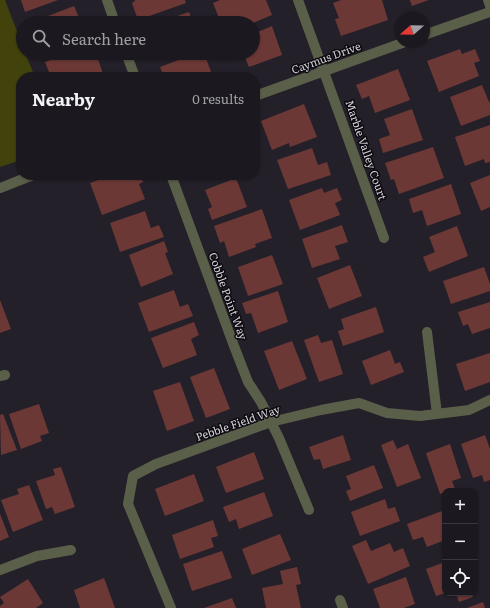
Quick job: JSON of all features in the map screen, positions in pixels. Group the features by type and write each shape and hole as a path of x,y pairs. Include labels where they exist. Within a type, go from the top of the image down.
{"street":[{"path":"107,0 113,16"},
{"name":"Marble Valley Court","path":"298,0 325,71 384,238"},
{"path":"488,0 490,6"},
{"path":"430,33 490,12"},
{"name":"Caymus Drive","path":"260,94 394,46"},
{"path":"129,60 133,72"},
{"path":"0,188 20,180"},
{"name":"Cobble Point Way","path":"173,180 248,382 271,422 308,510"},
{"path":"427,332 437,414"},
{"name":"Pebble Field Way","path":"171,608 128,504 133,476 156,464 271,422 321,410 359,402 387,413 420,416 469,410 490,400"},
{"path":"0,570 37,556 71,550"}],"shaded area":[{"path":"0,0 5,0 16,29 16,60 28,60 33,72 16,72 16,162 0,167"}],"building":[{"path":"21,0 58,0 25,12"},
{"path":"185,0 186,3 149,16 137,16 132,3 135,1"},
{"path":"220,0 266,0 272,15 260,20 260,16 218,16 213,3"},
{"path":"341,0 382,0 388,20 341,36 335,19 339,18 333,3"},
{"path":"410,0 429,0 412,6"},
{"path":"74,6 78,16 48,16"},
{"path":"189,12 190,16 177,16"},
{"path":"272,26 282,55 249,67 246,60 260,60 260,31"},
{"path":"460,49 462,54 475,49 480,61 474,63 479,76 439,92 427,61"},
{"path":"51,60 98,60 102,72 49,72 45,62"},
{"path":"178,60 207,60 211,72 162,72 160,67"},
{"path":"398,69 410,100 375,113 369,96 362,99 356,85"},
{"path":"482,85 490,102 490,115 461,126 450,97"},
{"path":"304,104 317,137 290,147 289,143 272,150 261,121"},
{"path":"412,109 423,140 383,153 379,139 390,135 384,119"},
{"path":"490,125 490,162 485,163 484,159 465,166 455,137"},
{"path":"433,147 444,178 399,194 394,179 391,180 385,163"},
{"path":"312,148 318,165 327,162 331,175 288,189 277,160"},
{"path":"490,175 490,207 481,211 470,183"},
{"path":"98,180 142,180 143,182 139,184 145,199 102,215 90,183"},
{"path":"231,180 237,180 247,207 212,220 208,209 212,207 205,190"},
{"path":"451,184 461,214 427,226 422,210 413,213 409,199"},
{"path":"322,188 324,193 337,188 342,200 335,203 340,215 300,230 289,200"},
{"path":"262,209 272,238 255,244 256,247 229,257 224,241 220,243 214,226"},
{"path":"145,211 151,228 159,225 164,237 120,252 110,223"},
{"path":"342,225 348,242 335,246 340,259 312,268 302,239"},
{"path":"457,226 468,256 429,272 423,257 435,252 429,237"},
{"path":"164,241 168,252 165,253 173,274 141,287 129,255"},
{"path":"272,255 283,284 248,296 238,267"},
{"path":"350,265 362,296 329,309 317,278"},
{"path":"484,267 490,284 490,291 451,304 443,281"},
{"path":"174,290 180,307 188,304 193,316 149,332 138,303"},
{"path":"278,291 288,322 258,333 251,313 246,314 242,303"},
{"path":"0,300 11,329 0,333"},
{"path":"490,302 490,328 472,334 468,324 463,326 458,312"},
{"path":"376,307 384,332 343,346 338,331 344,329 341,319"},
{"path":"194,322 199,335 191,339 197,355 163,368 151,338"},
{"path":"318,335 321,343 332,340 343,374 319,382 304,340"},
{"path":"292,341 307,379 279,390 264,351"},
{"path":"390,350 395,364 400,362 404,372 371,385 362,361"},
{"path":"490,353 490,382 465,391 456,364"},
{"path":"214,368 230,409 206,418 190,377"},
{"path":"180,382 194,421 167,431 153,391"},
{"path":"39,404 49,433 40,436 42,441 21,449 9,414"},
{"path":"3,414 17,450 1,455 0,415"},
{"path":"343,435 351,460 323,469 320,459 314,460 309,447"},
{"path":"485,435 490,449 490,480 484,482 482,475 473,478 461,444"},
{"path":"393,440 397,449 408,444 421,478 397,487 381,445"},
{"path":"450,444 461,478 452,481 455,488 442,488 442,493 440,494 426,453"},
{"path":"254,452 264,479 226,493 216,467"},
{"path":"374,465 383,488 350,501 346,491 351,489 346,476"},
{"path":"61,467 75,507 55,514 52,507 46,509 36,481 55,475 53,469"},
{"path":"194,474 204,501 165,516 155,489"},
{"path":"29,485 43,520 13,532 1,500 19,494 17,489"},
{"path":"264,492 273,516 239,529 236,519 229,522 223,507"},
{"path":"385,499 388,509 395,507 400,521 360,536 351,512"},
{"path":"442,511 442,541 427,547 423,537 413,540 407,524"},
{"path":"0,514 9,537 0,541"},
{"path":"213,520 218,536 211,538 214,547 180,559 172,535"},
{"path":"280,534 291,560 252,575 242,549"},
{"path":"366,540 371,551 390,543 394,552 403,548 410,566 368,584 352,546"},
{"path":"222,551 232,578 192,591 183,564"},
{"path":"442,563 442,594 436,596 426,569"},
{"path":"297,567 301,584 296,585 301,608 266,608 262,588 283,584 280,571"},
{"path":"406,577 415,604 404,608 380,608 373,589"},
{"path":"104,578 115,608 80,608 74,590"},
{"path":"28,579 43,603 36,608 0,608 0,606 4,603 0,597"},
{"path":"457,596 473,597 459,602"},
{"path":"232,598 236,608 204,608"},
{"path":"483,602 485,608 467,608"}]}
